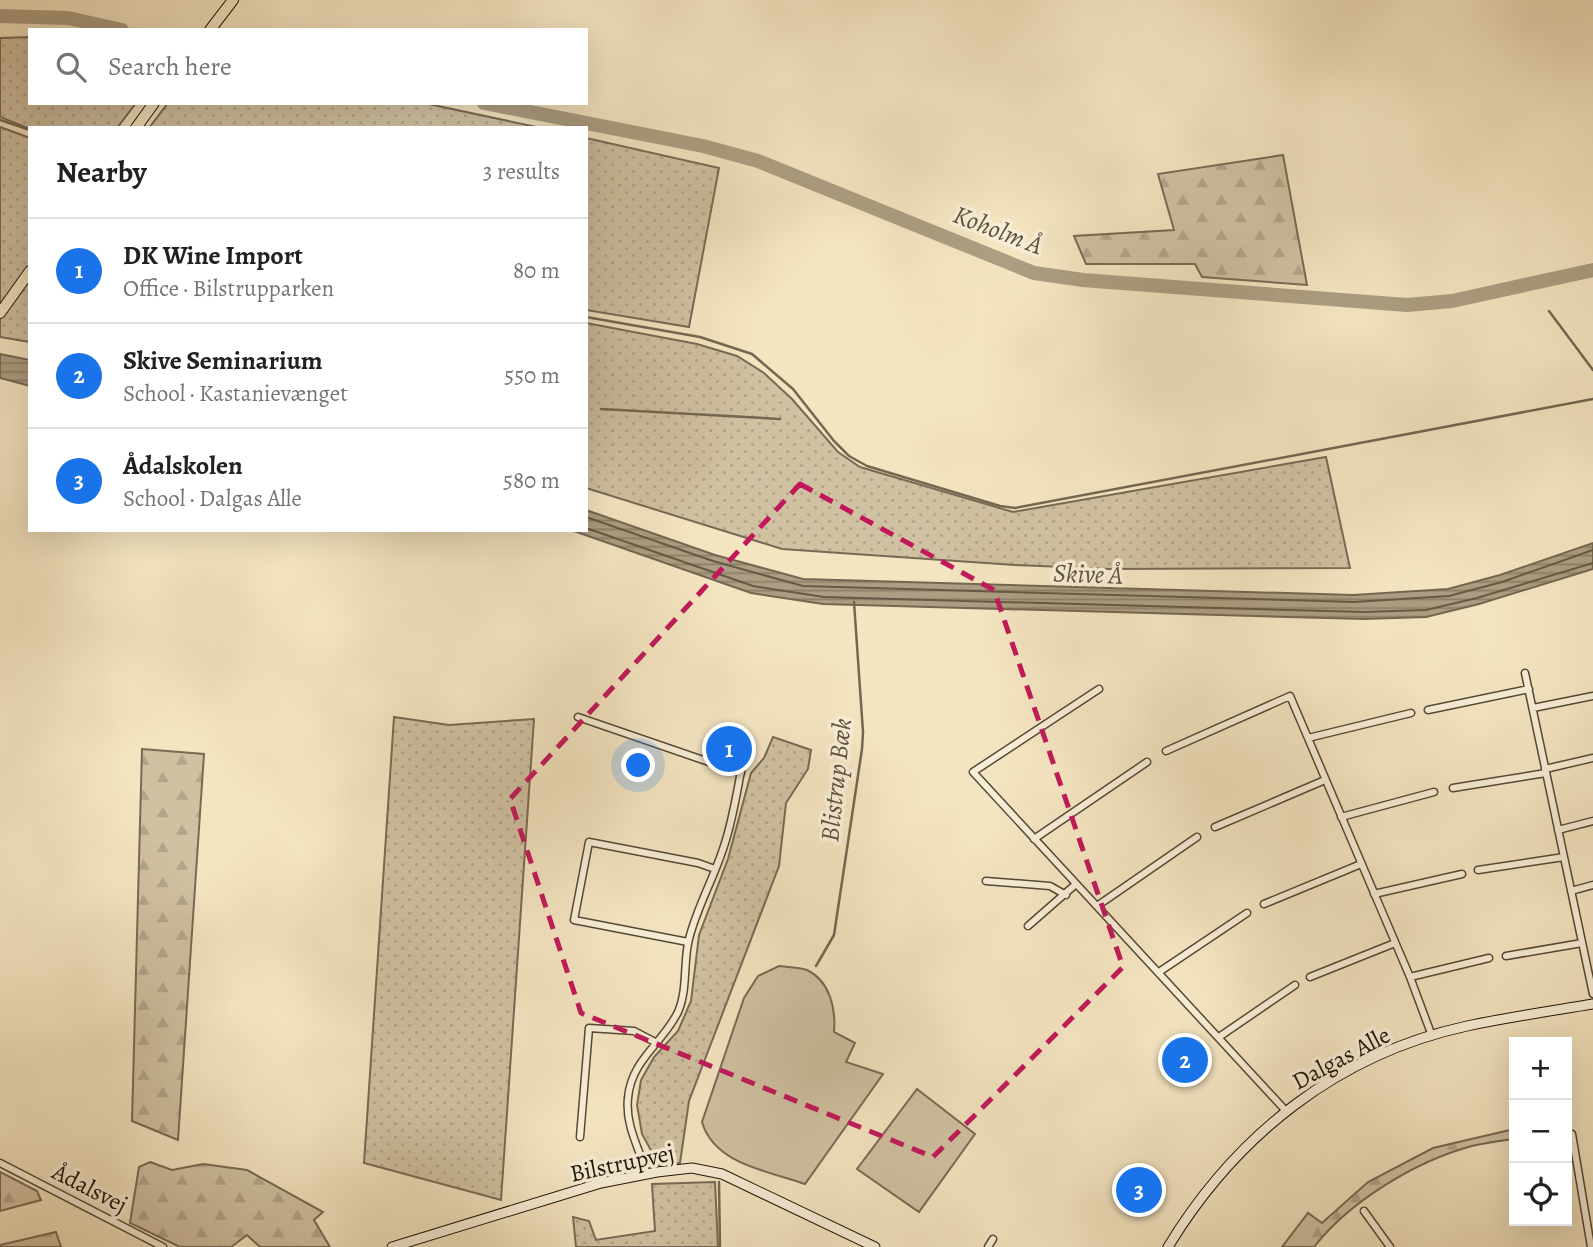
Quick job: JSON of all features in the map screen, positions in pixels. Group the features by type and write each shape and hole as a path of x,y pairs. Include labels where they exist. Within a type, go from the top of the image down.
{"main road":[{"path":"212,28 233,0"},
{"path":"137,126 153,105"},
{"path":"0,313 28,274"}],"street":[{"path":"1525,673 1593,994"},
{"path":"1428,710 1529,689"},
{"path":"1099,690 973,772 1286,1111"},
{"path":"1166,751 1290,696 1410,977 1432,1036"},
{"path":"1532,708 1593,696"},
{"path":"1308,738 1411,713"},
{"path":"578,717 741,773"},
{"path":"1453,788 1546,771 1593,758"},
{"path":"647,1174 627,1114 632,1077 640,1060 672,1023 678,1010 688,942 703,894 729,829 743,761"},
{"path":"1034,839 1147,762"},
{"path":"1215,827 1325,779"},
{"path":"1341,817 1434,792"},
{"path":"1558,830 1593,821"},
{"path":"1097,906 1197,837"},
{"path":"688,942 574,920 589,842 698,863 715,869"},
{"path":"1478,870 1564,857"},
{"path":"1264,904 1361,863"},
{"path":"1374,894 1462,874"},
{"path":"986,881 1050,886 1066,895"},
{"path":"1028,926 1076,884"},
{"path":"1571,891 1593,886"},
{"path":"1159,972 1247,914"},
{"path":"1310,977 1395,943"},
{"path":"1506,956 1582,943"},
{"path":"1410,977 1489,958"},
{"path":"1219,1037 1295,985"},
{"name":"Dalgas Alle","path":"1168,1247 1188,1213 1232,1160 1311,1092 1356,1066 1397,1048 1466,1026 1593,1004"},
{"path":"580,1137 589,1028 634,1031 655,1042"},
{"path":"1572,1135 1591,1247"},
{"name":"Ådalsvej","path":"0,1163 163,1247"},
{"name":"Bilstrupvej","path":"391,1247 601,1183 692,1168 722,1174 875,1247"},
{"path":"1364,1210 1390,1247"},
{"path":"852,1247 853,1236"},
{"path":"988,1247 993,1239"}],"highlighted area":[{"path":"800,484 994,590 1123,967 933,1157 581,1013 510,799"}],"green space":[{"path":"28,37 28,105 134,105 119,126 28,126 28,128 0,117 0,38"},
{"path":"166,105 433,105 532,126 151,126"},
{"path":"0,127 28,137 28,342 0,337"},
{"path":"588,138 719,168 689,327 588,310"},
{"path":"1283,155 1307,285 1202,277 1195,264 1086,264 1074,236 1174,230 1158,174"},
{"path":"588,323 697,344 737,356 764,373 792,399 838,452 860,467 1013,512 1326,457 1350,568 1110,569 782,549 588,489"},
{"path":"394,717 449,725 534,719 501,1200 364,1163"},
{"path":"773,737 811,750 808,769 786,803 779,866 689,1101 680,1163 659,1165 642,1134 637,1105 641,1080 654,1057 678,1031 691,1001 699,935 728,859 751,773 764,758"},
{"path":"142,749 204,754 178,1140 132,1121"},
{"path":"779,966 807,970 821,981 830,996 834,1032 855,1043 846,1062 883,1074 805,1184 759,1170 730,1157 708,1136 702,1122 744,998 758,976"},
{"path":"917,1089 975,1134 919,1212 857,1169"},
{"path":"1509,1130 1509,1140 1451,1153 1407,1172 1346,1214 1314,1247 1282,1247 1308,1213 1322,1223 1368,1182 1433,1148"},
{"path":"150,1162 172,1170 203,1164 247,1170 323,1212 314,1220 330,1247 260,1247 247,1235 231,1247 180,1247 130,1223 139,1167"},
{"path":"0,1172 37,1191 41,1200 0,1211"},
{"path":"715,1182 718,1247 576,1247 573,1217 589,1221 596,1240 655,1231 652,1184"},
{"path":"56,1232 61,1247 0,1247 0,1245"}],"water":[{"path":"0,354 28,360 28,385 0,378"},
{"path":"588,511 715,555 803,579 1353,595 1448,589 1500,575 1593,543 1593,569 1479,604 1426,617 1364,619 823,604 751,593 577,532 588,532"}],"waterway":[{"name":"Koholm Å","path":"0,16 68,18 113,28"},
{"name":"Koholm Å","path":"494,105 703,146 758,161 1034,273 1083,280 1407,305 1452,301 1593,270"},
{"path":"0,120 28,129"},
{"path":"1549,311 1593,370"},
{"path":"588,317 700,337 752,354 793,389 849,456 867,466 1000,506 1015,508 1593,399"},
{"path":"601,409 780,419"},
{"name":"Blistrup Bæk","path":"816,966 834,935 862,749 854,602"},
{"name":"Blistrup Bæk","path":"719,1182 720,1247"}],"place":[{"name":"DK Wine Import","path":"729,749"},
{"name":"Skive Seminarium","path":"1185,1060"},
{"name":"Ådalskolen","path":"1139,1190"}],"water label":[{"name":"Skive Å","path":"1088,574"}]}
